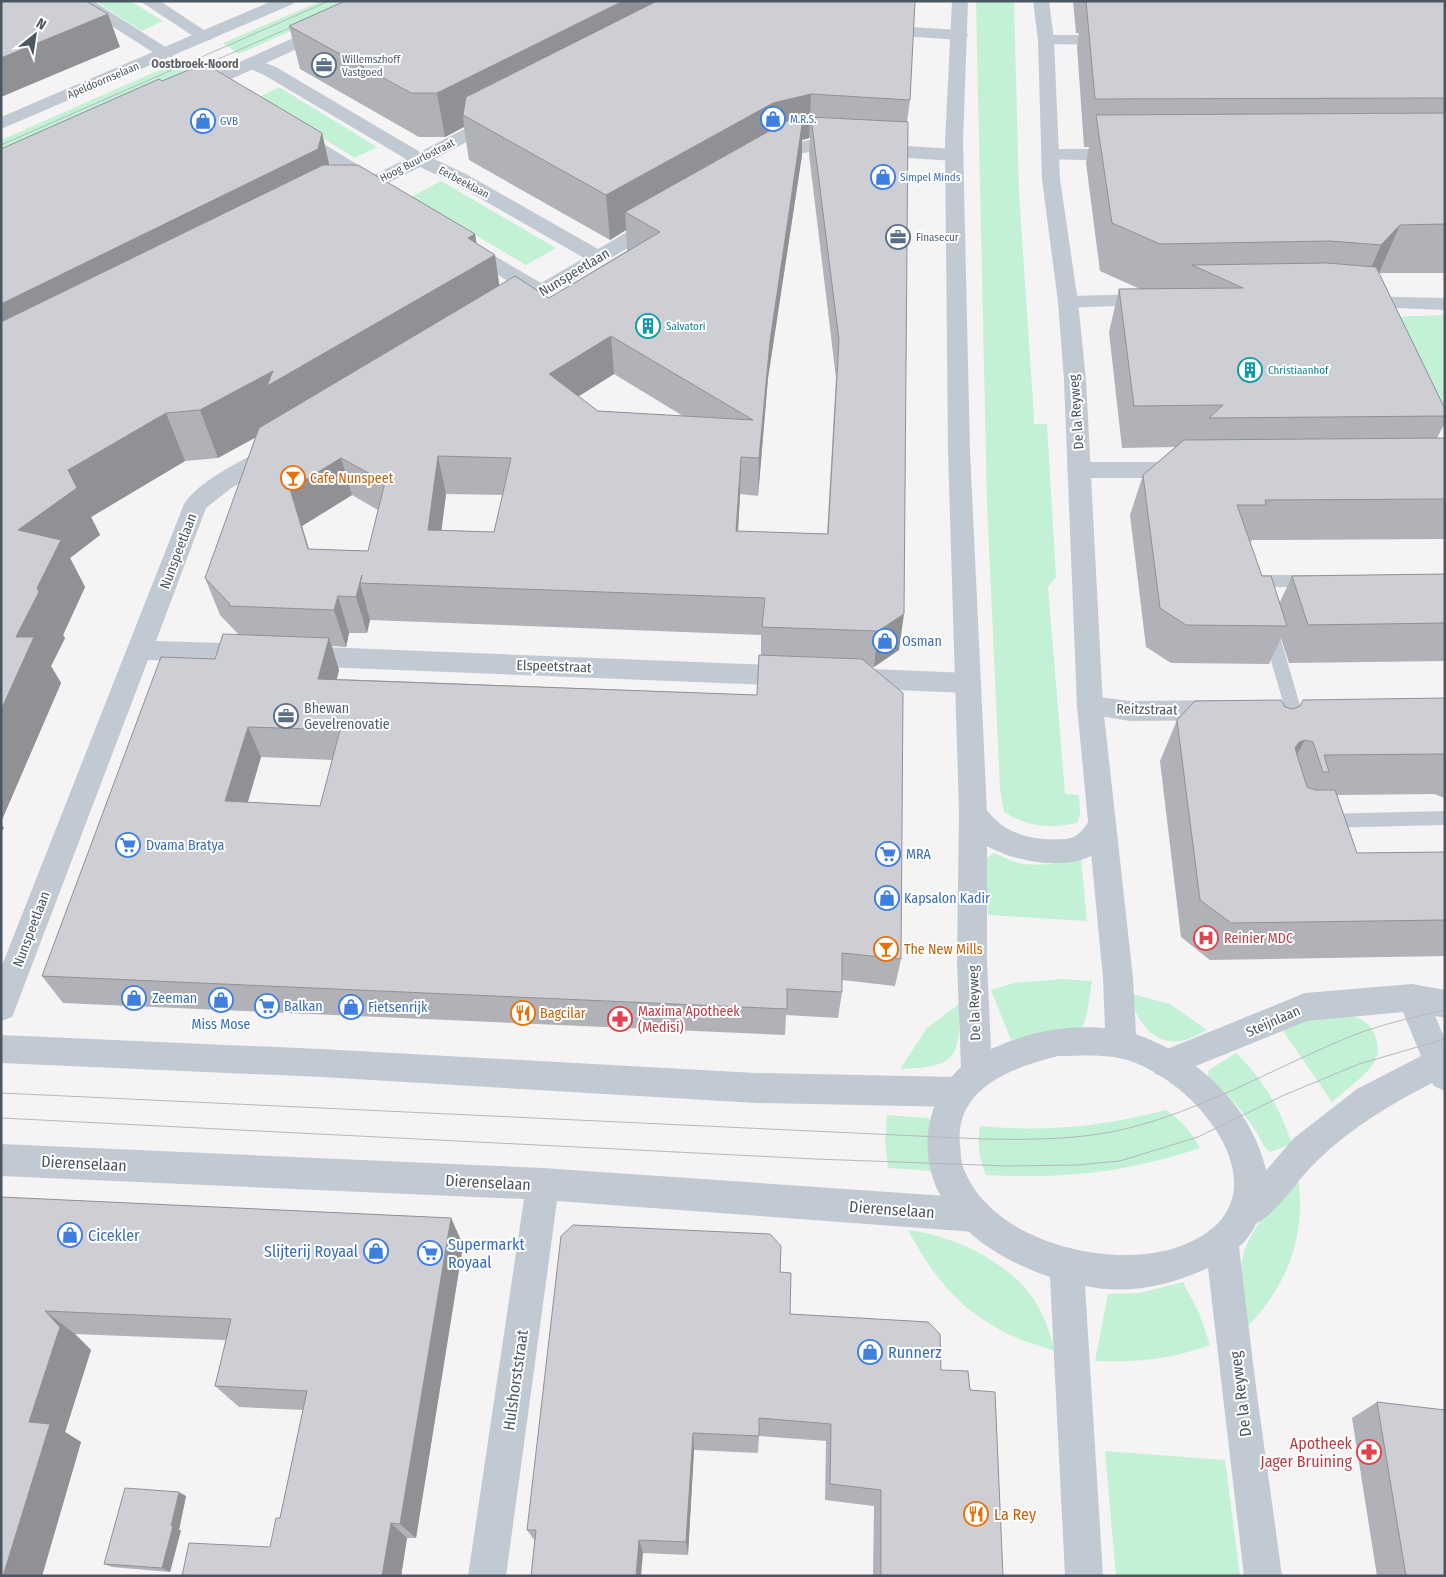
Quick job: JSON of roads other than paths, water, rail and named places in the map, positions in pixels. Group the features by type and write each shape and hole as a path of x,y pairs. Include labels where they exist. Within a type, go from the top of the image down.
{"street":[{"path":"80,1 166,53"},
{"path":"148,1 205,36"},
{"name":"Apeldoornselaan","path":"1,124 286,1"},
{"path":"178,96 220,86 252,63 390,1"},
{"name":"De la Reyweg","path":"960,1 955,154 960,477 973,812 972,962 967,1083"},
{"name":"De la Reyweg","path":"1041,1 1046,40 1051,179 1068,302 1079,470 1090,706 1118,978 1121,1045"},
{"path":"857,29 960,35"},
{"path":"1046,40 1134,40"},
{"name":"Eerbeeklaan","path":"252,63 270,71 419,159 459,178 597,257"},
{"name":"Hoog Buurlostraat","path":"331,205 516,110"},
{"path":"281,125 375,182 393,199"},
{"path":"753,168 779,153 809,146 955,154"},
{"path":"1050,155 1146,155"},
{"name":"Nunspeetlaan","path":"490,322 675,212"},
{"path":"447,236 540,292"},
{"path":"1068,302 1177,300"},
{"path":"1339,300 1393,304 1445,304"},
{"name":"Nunspeetlaan","path":"1,1007 196,504 209,492 297,438"},
{"path":"1079,470 1207,470"},
{"name":"Elspeetstraat","path":"140,650 968,683"},
{"name":"Reitzstraat","path":"1090,706 1130,711 1243,709"},
{"path":"1281,709 1321,709"},
{"path":"973,812 987,830 996,836 1015,845 1044,852 1066,851 1089,844 1102,824"},
{"path":"1247,1212 1252,1182 1248,1156 1238,1134 1220,1109 1201,1088 1143,1051 1121,1045 1076,1042 1032,1047 994,1061 967,1083 944,1117 941,1144 947,1173 975,1215 1021,1247 1067,1266 1111,1274 1142,1272 1171,1266 1198,1256 1222,1242 1236,1229 1247,1212 1276,1184 1306,1149 1368,1100 1443,1067 1412,998"},
{"name":"Steijnlaan","path":"1166,1064 1236,1037 1305,1007 1412,998 1445,1004"},
{"path":"1,1049 322,1063 756,1088 967,1083"},
{"name":"Dierenselaan","path":"1,1160 543,1184 975,1215"},
{"name":"Hulshorststraat","path":"487,1576 543,1184"},
{"name":"De la Reyweg","path":"1222,1242 1239,1396 1263,1576"},
{"path":"1067,1266 1084,1576"}],"lane":[{"path":"1260,597 1254,581 1331,581"},
{"path":"1265,613 1281,709"},
{"path":"1301,821 1444,818"}],"tram line":[{"path":"1,145 329,1"},
{"path":"191,71 303,22"},
{"path":"1,1093 982,1139 1061,1138 1121,1130 1168,1116 1222,1095 1354,1035 1387,1024 1445,1010"},
{"path":"1,1118 815,1159 1008,1166 1077,1165 1120,1161 1198,1137 1282,1096 1359,1064 1445,1039"}],"place":[{"name":"Willemszhoff Vastgoed","path":"324,65"},
{"name":"M.R.S.","path":"773,119"},
{"name":"GVB","path":"203,121"},
{"name":"Simpel Minds","path":"883,177"},
{"name":"Finasecur","path":"898,237"},
{"name":"Salvatori","path":"648,326"},
{"name":"Christiaanhof","path":"1250,370"},
{"name":"Cafe Nunspeet","path":"293,478"},
{"name":"Osman","path":"885,641"},
{"name":"Bhewan Gevelrenovatie","path":"286,716"},
{"name":"Dvama Bratya","path":"128,845"},
{"name":"MRA","path":"888,854"},
{"name":"Kapsalon Kadir","path":"887,898"},
{"name":"Reinier MDC","path":"1206,938"},
{"name":"The New Mills","path":"886,949"},
{"name":"Zeeman","path":"134,998"},
{"name":"Miss Mose","path":"221,1000"},
{"name":"Balkan","path":"267,1006"},
{"name":"Fietsenrijk","path":"351,1007"},
{"name":"Bagcilar","path":"523,1013"},
{"name":"Maxima Apotheek (Medisi)","path":"620,1019"},
{"name":"Cicekler","path":"70,1235"},
{"name":"Slijterij Royaal","path":"376,1251"},
{"name":"Supermarkt Royaal","path":"430,1253"},
{"name":"Runnerz","path":"870,1352"},
{"name":"Apotheek Jager Bruining","path":"1369,1452"},
{"name":"La Rey","path":"976,1514"}],"district":[{"name":"Oostbroek-Noord","path":"195,64"}]}
